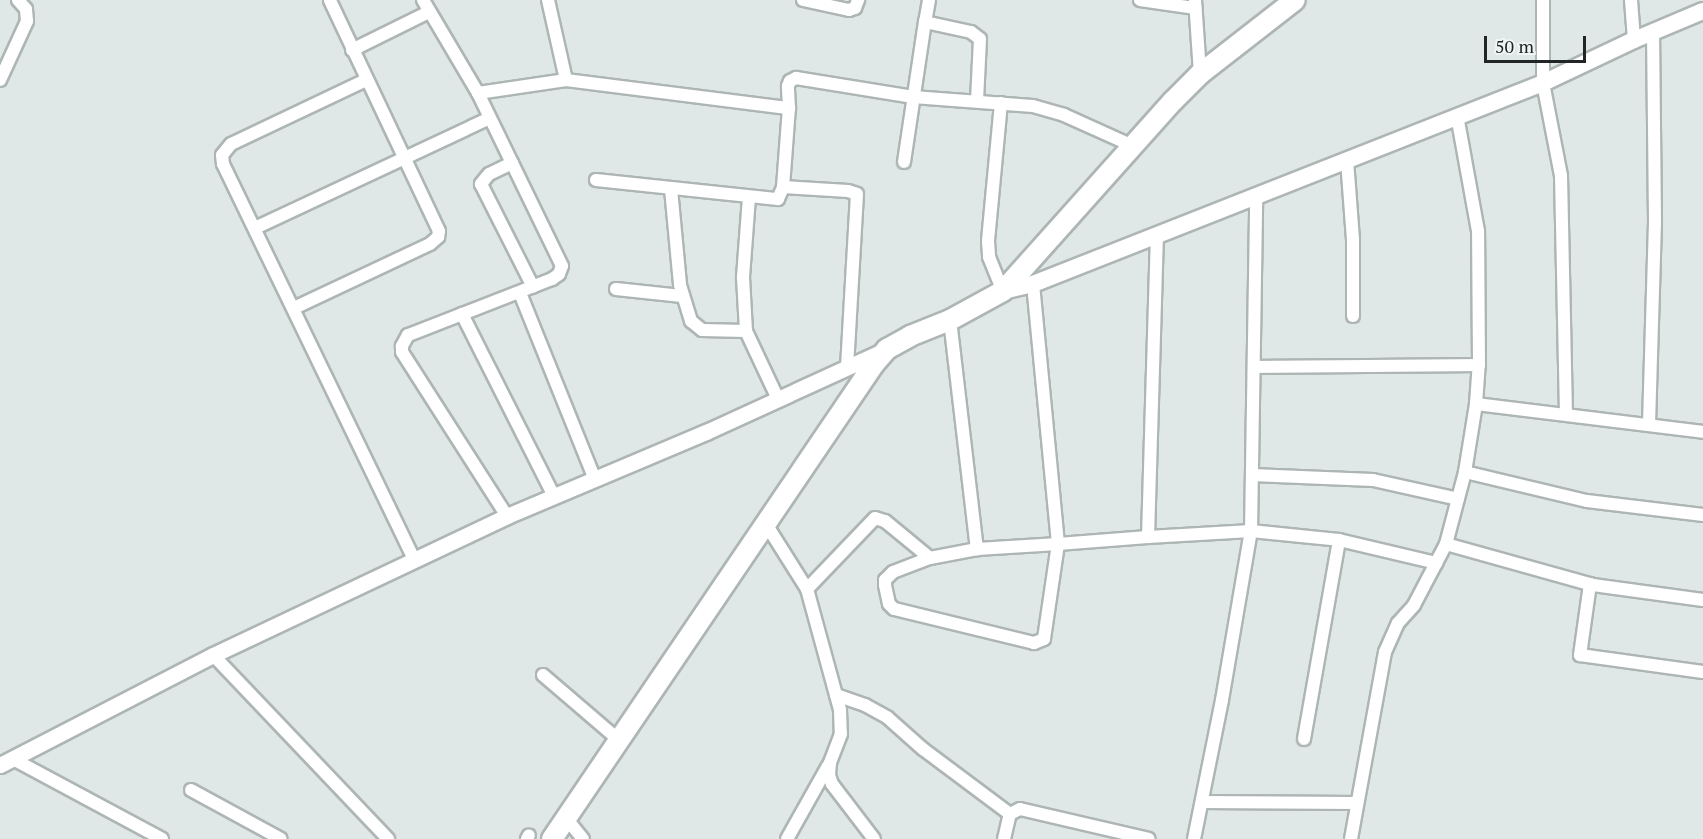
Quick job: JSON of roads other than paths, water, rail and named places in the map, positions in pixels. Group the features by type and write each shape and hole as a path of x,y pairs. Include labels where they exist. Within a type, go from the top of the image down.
{"highway":[{"path":"552,839 865,377 887,349 910,336 950,320 1003,291 1200,74 1276,6 1295,0"}],"main road":[{"path":"1003,291 1032,284 1157,236 1543,83 1634,40 1703,11"}],"street":[{"path":"0,80 27,21 26,9 18,0"},
{"path":"294,308 436,242 439,231 330,0"},
{"path":"423,0 478,93 562,266 559,274 533,287 408,334 404,340 402,352 507,516"},
{"path":"548,0 566,80"},
{"path":"803,0 849,10 855,8 858,0"},
{"path":"904,162 929,0"},
{"path":"1140,0 1195,4 1200,74"},
{"path":"1543,0 1543,83 1561,176 1566,413"},
{"path":"1631,0 1634,40"},
{"path":"352,50 429,12"},
{"path":"925,22 971,32 980,39 977,101"},
{"path":"1649,424 1655,221 1653,32"},
{"path":"596,180 749,198 778,199 783,187 789,108 788,86 790,81 796,78 913,97 1001,103 1047,109 1133,146"},
{"path":"366,80 231,144 225,149 223,164 415,561"},
{"path":"478,93 566,80 789,108"},
{"path":"1001,103 988,241 989,256 1003,291"},
{"path":"1351,839 1385,652 1398,623 1414,605 1446,544 1465,472 1476,404 1479,364 1478,231 1457,116"},
{"path":"255,228 490,118"},
{"path":"1347,160 1351,196 1353,316"},
{"path":"512,163 489,174 481,184 533,287"},
{"path":"783,187 848,191 857,194 847,368"},
{"path":"671,189 682,296 691,321 697,328 746,331"},
{"path":"1194,839 1251,531 1256,195"},
{"path":"749,198 743,277 746,331 778,399"},
{"path":"1148,537 1157,236"},
{"path":"1032,284 1058,544 1046,633 1040,643 894,609 889,604 885,585 888,575 930,558 977,549 1058,544 1148,537 1251,531 1339,540 1436,563"},
{"path":"616,289 682,296"},
{"path":"520,293 594,480"},
{"path":"462,314 554,496"},
{"path":"950,320 977,549"},
{"path":"6,762 213,655 507,516 594,480 887,349"},
{"path":"1254,368 1479,364"},
{"path":"1476,404 1566,413 1703,432"},
{"path":"1465,472 1587,501 1703,514"},
{"path":"1252,475 1373,480 1458,499"},
{"path":"807,590 875,518 885,521 930,558"},
{"path":"766,524 807,590 843,723 830,762 787,839"},
{"path":"1304,739 1339,540"},
{"path":"1446,544 1590,584 1703,600"},
{"path":"1590,584 1580,656 1703,672"},
{"path":"213,655 388,839"},
{"path":"543,675 620,741"},
{"path":"836,695 865,705 888,718 923,749 1010,814"},
{"path":"6,762 160,839"},
{"path":"830,762 829,775 832,784 874,839"},
{"path":"192,789 281,839"},
{"path":"1202,802 1356,803"},
{"path":"1004,839 1010,814 1020,809 1118,835 1149,839"},
{"path":"566,818 583,839"}]}
